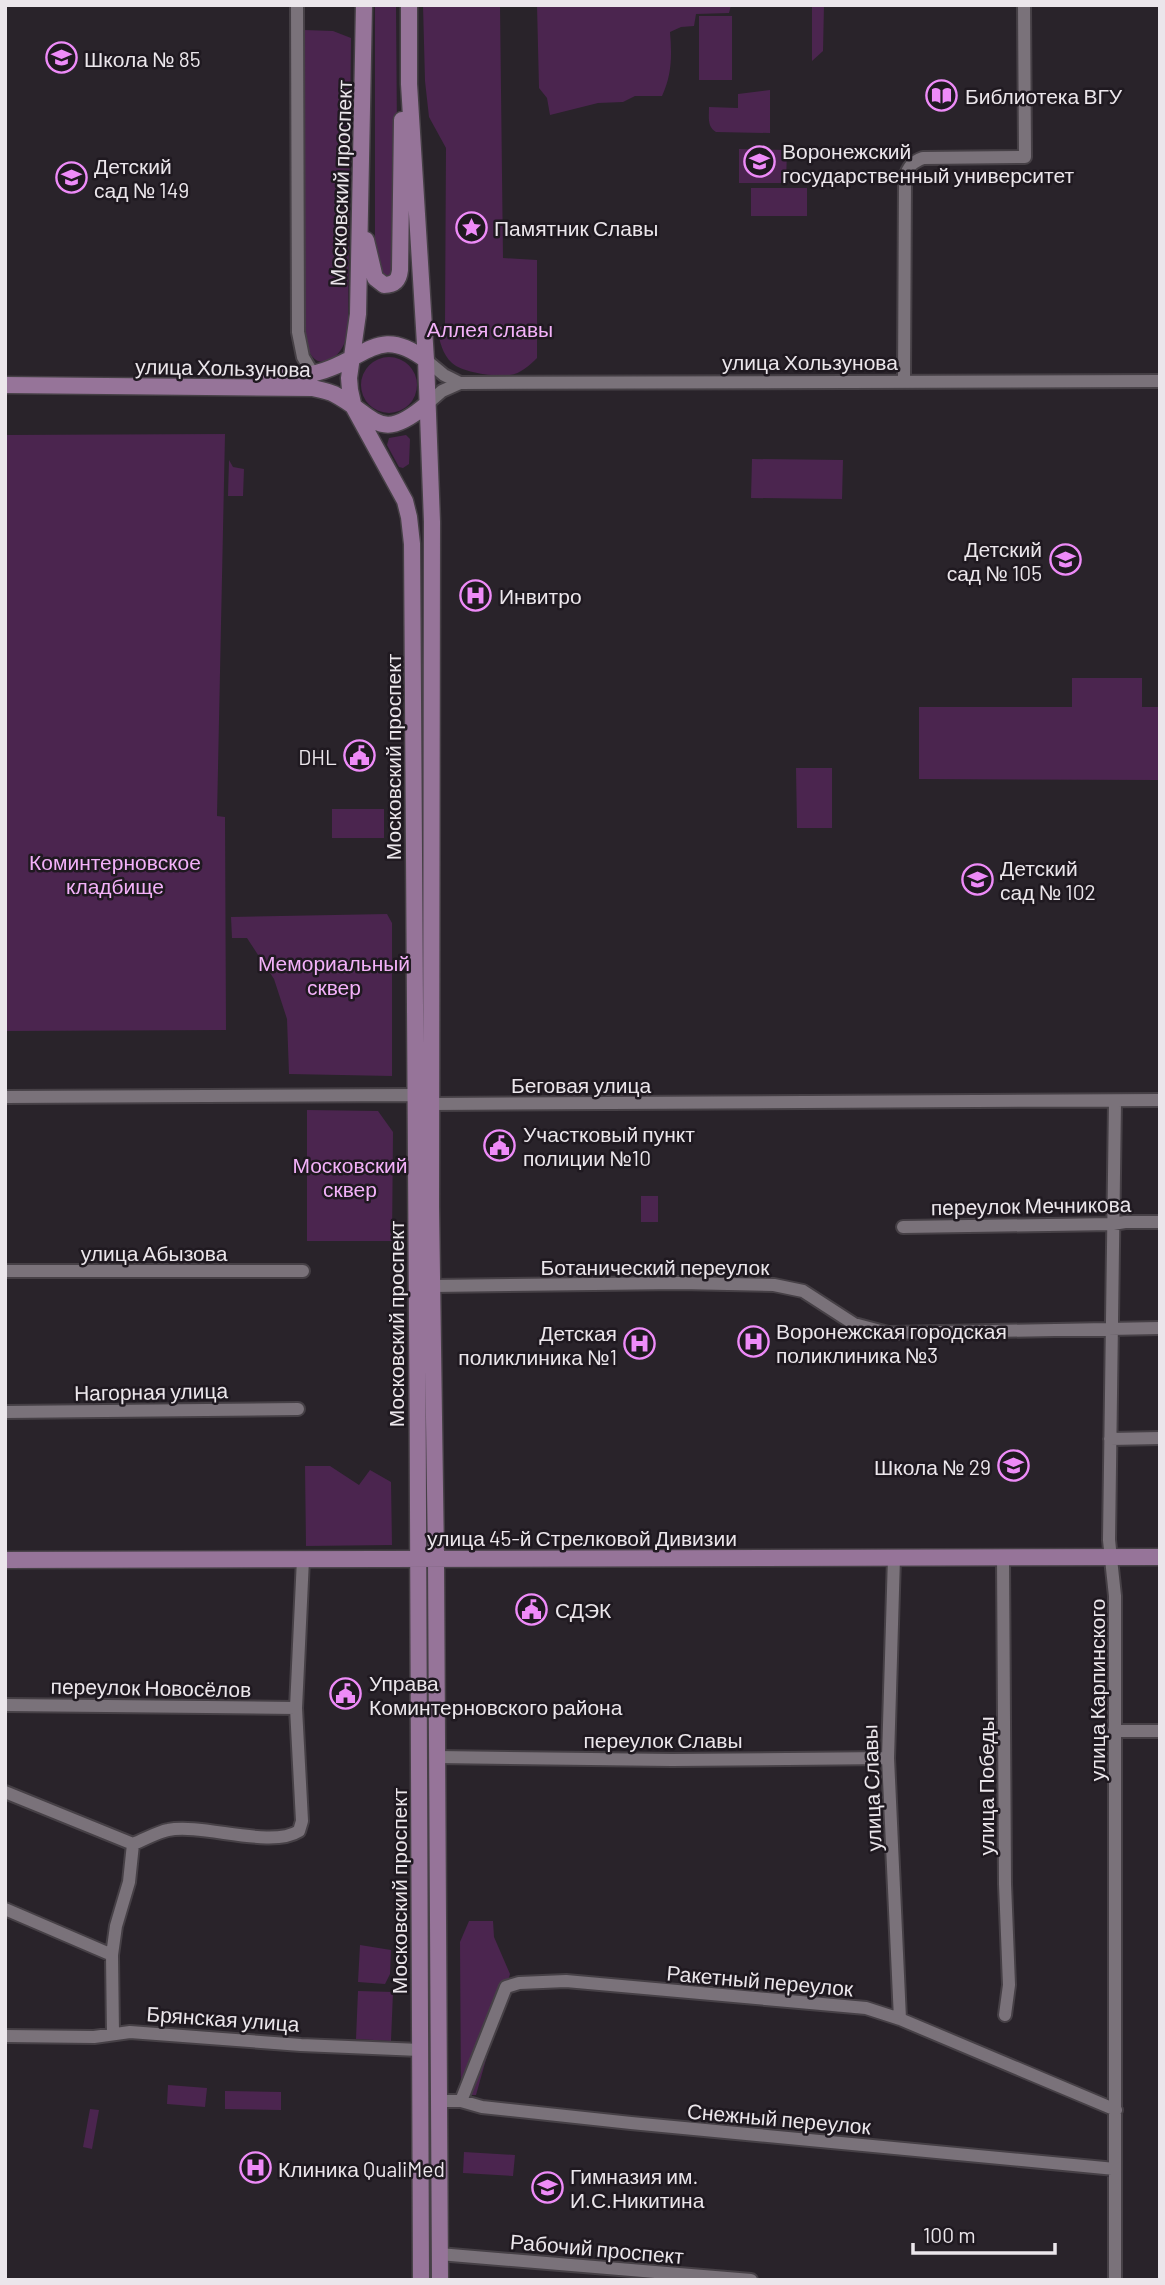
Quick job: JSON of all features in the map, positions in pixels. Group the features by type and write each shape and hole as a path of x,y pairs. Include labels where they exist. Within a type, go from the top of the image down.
{"main road":[{"name":"Московский проспект","path":"364,5 358,314 349,378 354,408 405,501 411,531 419,1558 421,2280"},
{"name":"Московский проспект","path":"409,5 409,84 426,360 432,522 432,1286 438,1757 440,2280"},
{"path":"361,209 372,272 384,285 394,284 398,280 400,270 402,109 409,84"},
{"name":"улица Хользунова","path":"5,377 282,377 313,374 382,344 398,344 426,360"},
{"name":"улица Хользунова","path":"5,385 313,388 334,394 370,420 386,424 411,418 427,404"},
{"name":"улица 45-й Стрелковой Дивизии","path":"5,1560 1160,1557"},
{"name":"Брянская улица","path":"420,2050 439,2050"}],"street":[{"path":"297,5 298,332 303,357 313,374"},
{"path":"904,382 907,171 910,165 923,158 1025,157 1024,5"},
{"name":"улица Хользунова","path":"426,360 444,375 460,383"},
{"name":"улица Хользунова","path":"427,404 442,391 460,383 1160,381"},
{"name":"Беговая улица","path":"5,1097 415,1095 432,1104 1160,1100"},
{"name":"улица Карпинского","path":"1115,1101 1110,1439 1110,1540 1115,1596 1115,2280"},
{"name":"переулок Мечникова","path":"903,1227 1160,1222"},
{"name":"улица Абызова","path":"5,1271 303,1271"},
{"name":"Ботанический переулок","path":"432,1286 774,1284 803,1291 854,1324 888,1333 1160,1328"},
{"name":"Нагорная улица","path":"5,1412 298,1409"},
{"path":"1110,1439 1160,1438"},
{"name":"улица Славы","path":"894,1557 888,1758 900,2019"},
{"name":"улица Победы","path":"1003,1557 1005,1884 1009,1985 1005,2015"},
{"path":"5,1792 133,1844 169,1829 266,1837 292,1836 299,1831 302,1821 296,1708 303,1559"},
{"name":"переулок Новосёлов","path":"5,1705 296,1708"},
{"path":"1114,1731 1160,1731"},
{"name":"переулок Славы","path":"438,1757 672,1760 888,1758"},
{"path":"113,2034 113,1955 116,1926 129,1882 133,1844"},
{"path":"5,1909 113,1955"},
{"name":"Ракетный переулок","path":"461,2101 506,1987 519,1983 566,1981 866,2008 900,2019 1116,2110"},
{"name":"Брянская улица","path":"5,2036 94,2037 130,2032 300,2045 420,2050"},
{"name":"Снежный переулок","path":"439,2101 461,2101 482,2107 617,2122 1115,2169"},
{"name":"Рабочий проспект","path":"439,2254 751,2280"}],"green space":[{"path":"375,5 396,5 398,268 385,281 377,268 375,240"},
{"name":"Аллея славы","path":"423,5 500,5 503,258 537,260 537,358 525,369 514,374 488,375 457,366 446,356 439,338 437,329 445,324 446,148 429,117"},
{"path":"537,5 731,5 729,13 696,14 694,26 681,27 670,32 670,65 662,96 635,96 623,102 598,103 550,115 547,98 539,88"},
{"path":"812,5 824,5 823,51 812,61"},
{"path":"699,16 732,16 732,80 699,80"},
{"path":"333,31 351,38 348,330 341,349 328,361 321,362 309,352 305,339 301,32"},
{"path":"770,90 770,133 716,132 711,127 709,107 738,108 738,94"},
{"path":"739,149 787,150 786,183 739,183"},
{"path":"751,188 807,188 807,216 751,216"},
{"path":"383,357 395,357 405,361 413,369 417,385 413,401 405,409 395,413 383,413 373,409 365,401 361,391 361,379 365,369 373,361"},
{"name":"Коминтерновское кладбище","path":"225,434 217,816 225,817 226,1030 5,1031 5,435"},
{"path":"406,435 410,439 409,464 403,468 399,467 387,445 389,438"},
{"path":"752,459 843,460 842,499 751,498"},
{"path":"229,460 233,467 244,469 243,496 228,496"},
{"path":"1072,678 1142,678 1142,707 1160,707 1160,780 919,779 919,707 1072,707"},
{"path":"796,768 832,768 832,828 797,828"},
{"path":"332,809 384,809 384,838 332,838"},
{"name":"Мемориальный сквер","path":"387,914 392,923 392,1076 289,1074 287,1019 274,979 247,938 232,938 231,917"},
{"name":"Московский сквер","path":"307,1110 378,1111 393,1132 392,1241 307,1241"},
{"path":"641,1196 658,1196 658,1222 641,1222"},
{"path":"305,1466 330,1466 359,1485 370,1470 391,1482 392,1545 306,1546"},
{"path":"469,1921 493,1921 494,1937 510,1974 476,2095 461,2095 460,1942"},
{"path":"360,1945 391,1950 390,1974 385,1984 358,1982"},
{"path":"358,1991 393,1992 391,2041 356,2039"},
{"path":"168,2085 207,2088 205,2107 167,2104"},
{"path":"225,2091 281,2092 281,2110 225,2109"},
{"path":"90,2109 99,2110 92,2149 83,2147"},
{"path":"464,2152 515,2155 513,2176 463,2173"}],"place":[{"name":"Школа № 85","path":"61,58"},
{"name":"Библиотека ВГУ","path":"942,95"},
{"name":"Воронежский государственный университет","path":"759,162"},
{"name":"Детский сад № 149","path":"71,177"},
{"name":"Памятник Славы","path":"471,227"},
{"name":"Детский сад № 105","path":"1065,560"},
{"name":"Инвитро","path":"476,595"},
{"name":"DHL","path":"360,756"},
{"name":"Детский сад № 102","path":"977,879"},
{"name":"Участковый пункт полиции №10","path":"500,1145"},
{"name":"Воронежская городская поликлиника №3","path":"753,1342"},
{"name":"Детская поликлиника №1","path":"640,1344"},
{"name":"Школа № 29","path":"1014,1466"},
{"name":"СДЭК","path":"532,1609"},
{"name":"Управа Коминтерновского района","path":"346,1694"},
{"name":"Клиника QualiMed","path":"255,2168"},
{"name":"Гимназия им. И.С.Никитина","path":"547,2187"}]}
